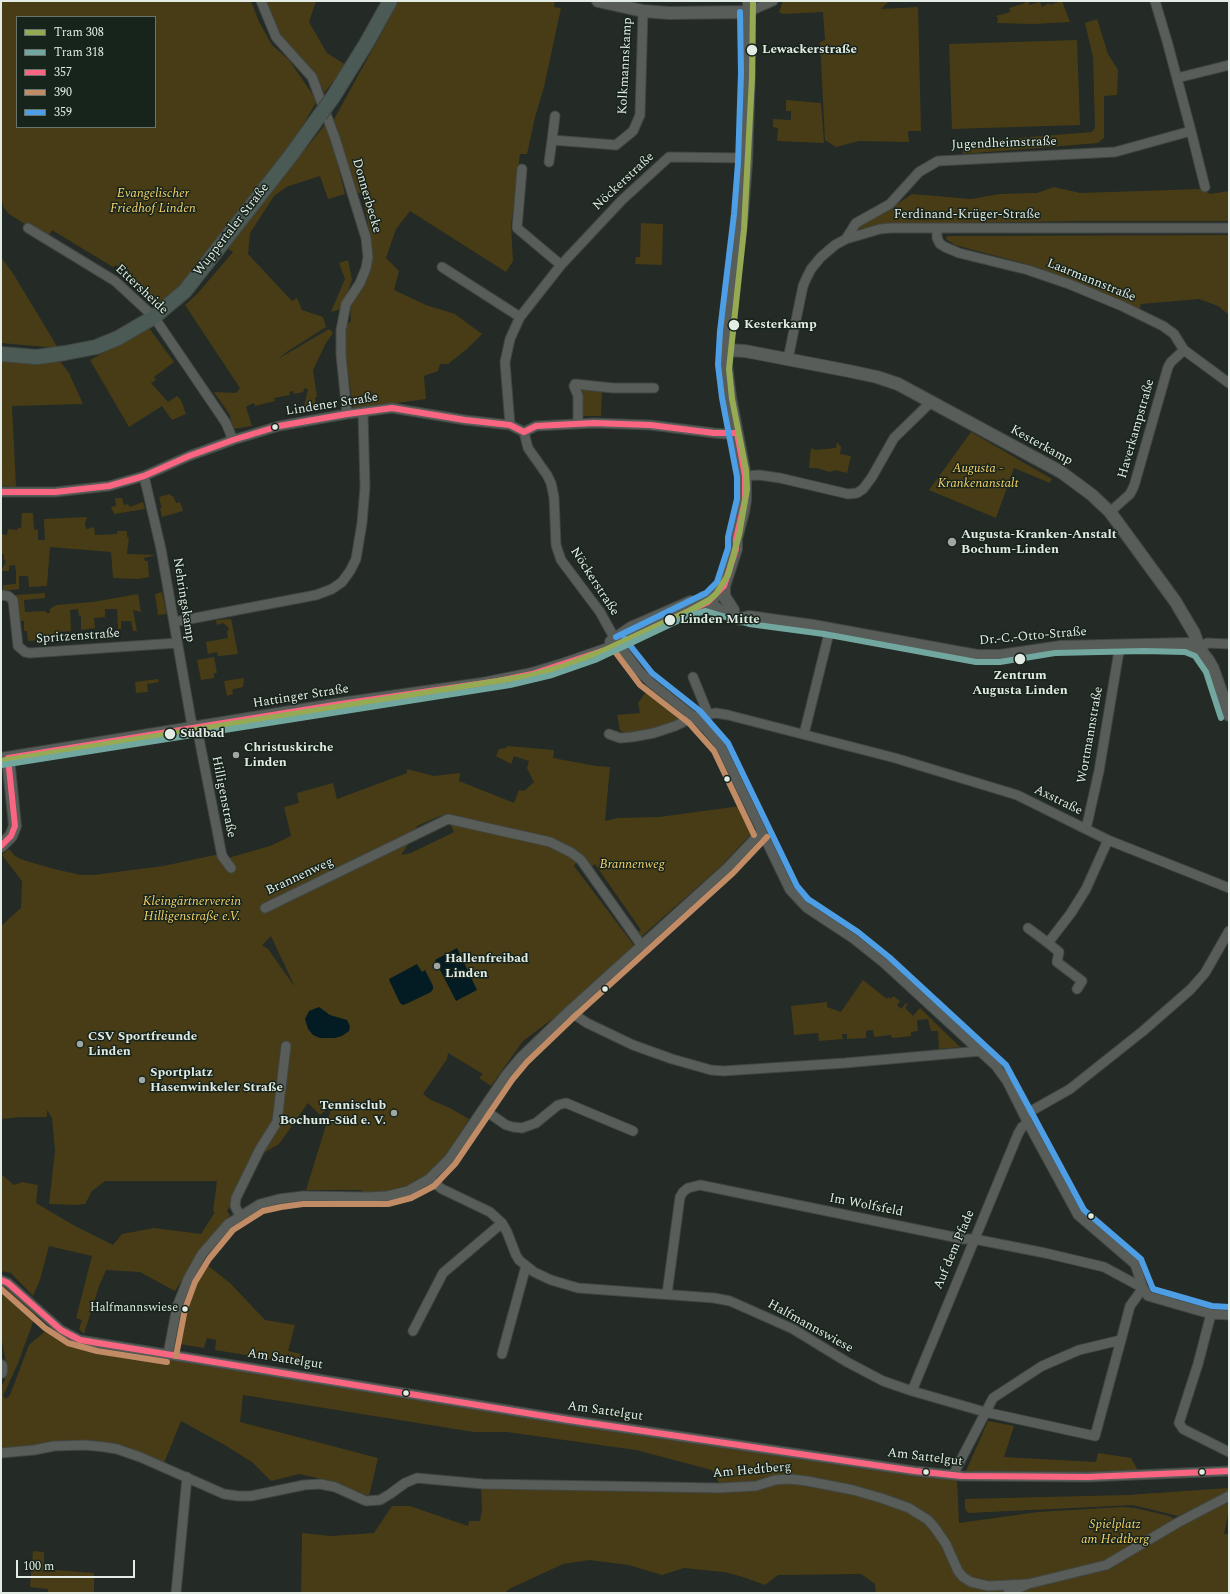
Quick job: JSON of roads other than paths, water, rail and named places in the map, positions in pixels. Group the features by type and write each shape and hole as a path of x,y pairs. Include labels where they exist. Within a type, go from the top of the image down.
{"main road":[{"name":"Wuppertaler Straße","path":"1,354 37,357 96,348 118,338 154,317 185,291 292,154 320,115 366,44 390,1"}],"street":[{"name":"Donnerbecke","path":"261,1 276,36 312,77 336,138 366,238 368,257 366,268 360,283 346,304 342,330 341,355 347,414"},
{"name":"Kolkmannskamp","path":"598,1 643,11 669,13 749,6"},
{"path":"749,6 773,1"},
{"path":"1155,1 1177,78 1205,187"},
{"name":"Hattinger Straße","path":"4,759 532,674 562,665 602,650 617,642 631,628 654,617 707,600 724,586 736,549 736,539 745,500 745,476 726,365 742,215 746,158 749,73 749,6"},
{"name":"Kolkmannskamp","path":"552,140 616,145 633,131 640,115 643,11"},
{"path":"1177,78 1229,65"},
{"path":"549,162 555,116"},
{"name":"Jugendheimstraße","path":"846,239 856,223 890,204 919,172 938,161 1115,152 1190,131"},
{"name":"Nöckerstraße","path":"510,425 505,362 510,339 520,317 561,265 622,200 669,157 746,158"},
{"path":"522,169 517,228 561,265"},
{"name":"Ettersheide","path":"28,228 115,281 154,317 226,423 233,440"},
{"name":"Ferdinand-Krüger-Straße","path":"788,359 801,292 806,279 811,269 821,258 835,245 846,239 880,229 891,228 1229,228"},
{"name":"Laarmannstraße","path":"937,228 936,238 940,244 945,247 959,253 1028,270 1069,284 1116,303 1169,330 1174,334 1184,350 1229,383"},
{"path":"442,267 520,317"},
{"name":"Kesterkamp","path":"727,350 745,351 788,359 877,377 898,384 1061,472 1087,491 1110,512 1175,601 1194,633 1200,650"},
{"name":"Haverkampstraße","path":"1110,512 1130,494 1134,486 1168,368 1184,350"},
{"path":"578,423 578,396 574,386 575,384 613,388 654,388"},
{"path":"745,476 759,475 780,478 848,494 861,492 872,477 894,438 931,402"},
{"name":"Lindener Straße","path":"1,492 57,491 109,486 144,476 189,456 233,440 290,424 347,414 399,409 465,420 510,425"},
{"path":"174,622 316,595 332,589 342,582 356,559 362,523 365,487 363,413"},
{"path":"510,425 524,432 536,426 578,423 644,424 714,433 737,433"},
{"name":"Nöckerstraße","path":"524,432 528,448 547,475 554,497 555,538 558,553 565,565 600,612 617,642 639,671 651,683 694,717 721,747 790,890 803,905 854,939 884,963 1002,1072 1078,1215 1135,1264 1143,1288"},
{"name":"Nehringskamp","path":"144,476 161,549 191,720 194,728"},
{"name":"Hattinger Straße","path":"707,600 710,592 719,580 731,547 736,539"},
{"path":"724,586 724,596 733,610"},
{"name":"Spritzenstraße","path":"1,595 8,596 13,600 18,646 24,652 30,653 177,643"},
{"name":"Dr.-C.-Otto-Straße","path":"707,600 718,610 740,619 749,617 830,629 977,656 988,657 1047,648 1120,645 1185,644 1200,650"},
{"name":"Dr.-C.-Otto-Straße","path":"707,600 743,613 749,617"},
{"path":"804,734 830,629"},
{"path":"1229,644 1207,643 1200,650 1213,669 1229,715"},
{"name":"Wortmannstraße","path":"1086,829 1100,765 1120,645"},
{"path":"693,677 708,714"},
{"name":"Axstraße","path":"610,734 620,738 644,735 675,726 694,717 716,713 728,715 895,758 1017,795 1108,840 1229,888"},
{"name":"Hilligenstraße","path":"194,728 199,738 222,856 231,868"},
{"path":"1,846 11,836 15,826 4,759"},
{"name":"Brannenweg","path":"265,908 448,819 550,842 572,853 581,860 642,946"},
{"path":"168,1354 177,1307 192,1271 202,1254 228,1224 260,1204 279,1199 302,1196 387,1196 408,1191 429,1179 449,1159 506,1075 522,1057 569,1011 728,867 761,832"},
{"path":"1048,943 1071,913 1086,889 1108,840"},
{"path":"1028,928 1059,952 1057,962 1082,981 1077,989"},
{"name":"Auf dem Pfade","path":"912,1391 1018,1134 1026,1119 1070,1089 1143,1031 1191,989 1205,973 1229,931"},
{"path":"569,1011 587,1023 632,1045 672,1059 711,1070 723,1071 845,1063 980,1051"},
{"path":"240,1216 234,1206 236,1198 260,1149 277,1122 286,1046"},
{"path":"483,1109 506,1125 522,1128 536,1123 558,1105 566,1103 633,1132"},
{"name":"Halfmannswiese","path":"429,1179 442,1189 485,1209 502,1223 517,1257 526,1266 551,1280 573,1287 714,1298 739,1304 793,1329 834,1355 869,1374 912,1391 985,1412 1095,1436 1121,1340"},
{"name":"Im Wolfsfeld","path":"666,1294 680,1197 686,1189 695,1185 700,1185 950,1237 974,1239 1033,1250 1104,1267 1143,1288 1148,1296 1152,1298 1211,1314 1229,1315"},
{"path":"413,1331 443,1273 502,1223"},
{"path":"502,1354 526,1266"},
{"name":"Am Sattelgut","path":"1,1280 8,1283 50,1322 71,1336 98,1343 569,1420 915,1471 953,1475 1088,1477 1229,1471"},
{"path":"953,1475 993,1398 1042,1366 1079,1350 1121,1340 1130,1306 1143,1288"},
{"path":"1211,1314 1198,1364 1179,1423 1183,1430 1229,1452"},
{"path":"1,1366 1,1372"},
{"name":"Am Hedtberg","path":"1,1453 34,1450 54,1446 85,1445 106,1447 136,1455 221,1493 238,1496 251,1496 311,1484 335,1487 366,1501 380,1500 405,1483 417,1478 483,1484 719,1488 756,1486 775,1480 790,1479 807,1481 853,1490 899,1503 915,1511 928,1520 935,1528 946,1544 958,1571 975,1584 997,1586 1028,1584"},
{"path":"176,1593 187,1477"},
{"path":"1008,1593 1028,1584 1106,1565 1179,1522 1229,1496"}],"water":[{"path":"457,948 477,990 456,1001 435,960"},
{"path":"417,964 422,972 425,970 433,989 431,992 403,1005 400,1003 389,979"},
{"path":"319,1007 330,1015 347,1020 350,1026 349,1031 342,1036 335,1038 320,1038 313,1035 308,1029 305,1019 309,1011"}],"tram line":[{"name":"308","path":"1,761 529,676 561,667 605,650 689,611 709,600 716,594 728,575 739,535 747,489 746,470 732,399 729,369 744,229 752,78 753,1"},
{"name":"318","path":"2,765 510,685 552,675 595,660 690,615 706,611 749,624 824,634 976,662 1000,662 1055,653 1144,651 1185,652 1195,656 1206,672 1221,718"}],"place":[{"name":"Lewackerstraße","path":"752,50"},
{"name":"Kesterkamp","path":"734,325"},
{"name":"Augusta-Kranken-Anstalt Bochum-Linden","path":"952,542"},
{"name":"Linden Mitte","path":"670,620"},
{"name":"Zentrum Augusta Linden","path":"1020,659"},
{"name":"Südbad","path":"170,734"},
{"name":"Christuskirche Linden","path":"236,755"},
{"name":"Hallenfreibad Linden","path":"437,966"},
{"name":"CSV Sportfreunde Linden","path":"80,1044"},
{"name":"Sportplatz Hasenwinkeler Straße","path":"142,1080"},
{"name":"Tennisclub Bochum-Süd e. V.","path":"394,1113"},
{"name":"Halfmannswiese","path":"185,1309"}],"park label":[{"name":"Evangelischer Friedhof Linden","path":"153,202"},
{"name":"Augusta - Krankenanstalt","path":"978,476"},
{"name":"Kleingärtnerverein Hilligenstraße e.V.","path":"192,910"},
{"name":"Spielplatz am Hedtberg","path":"1115,1532"}]}
